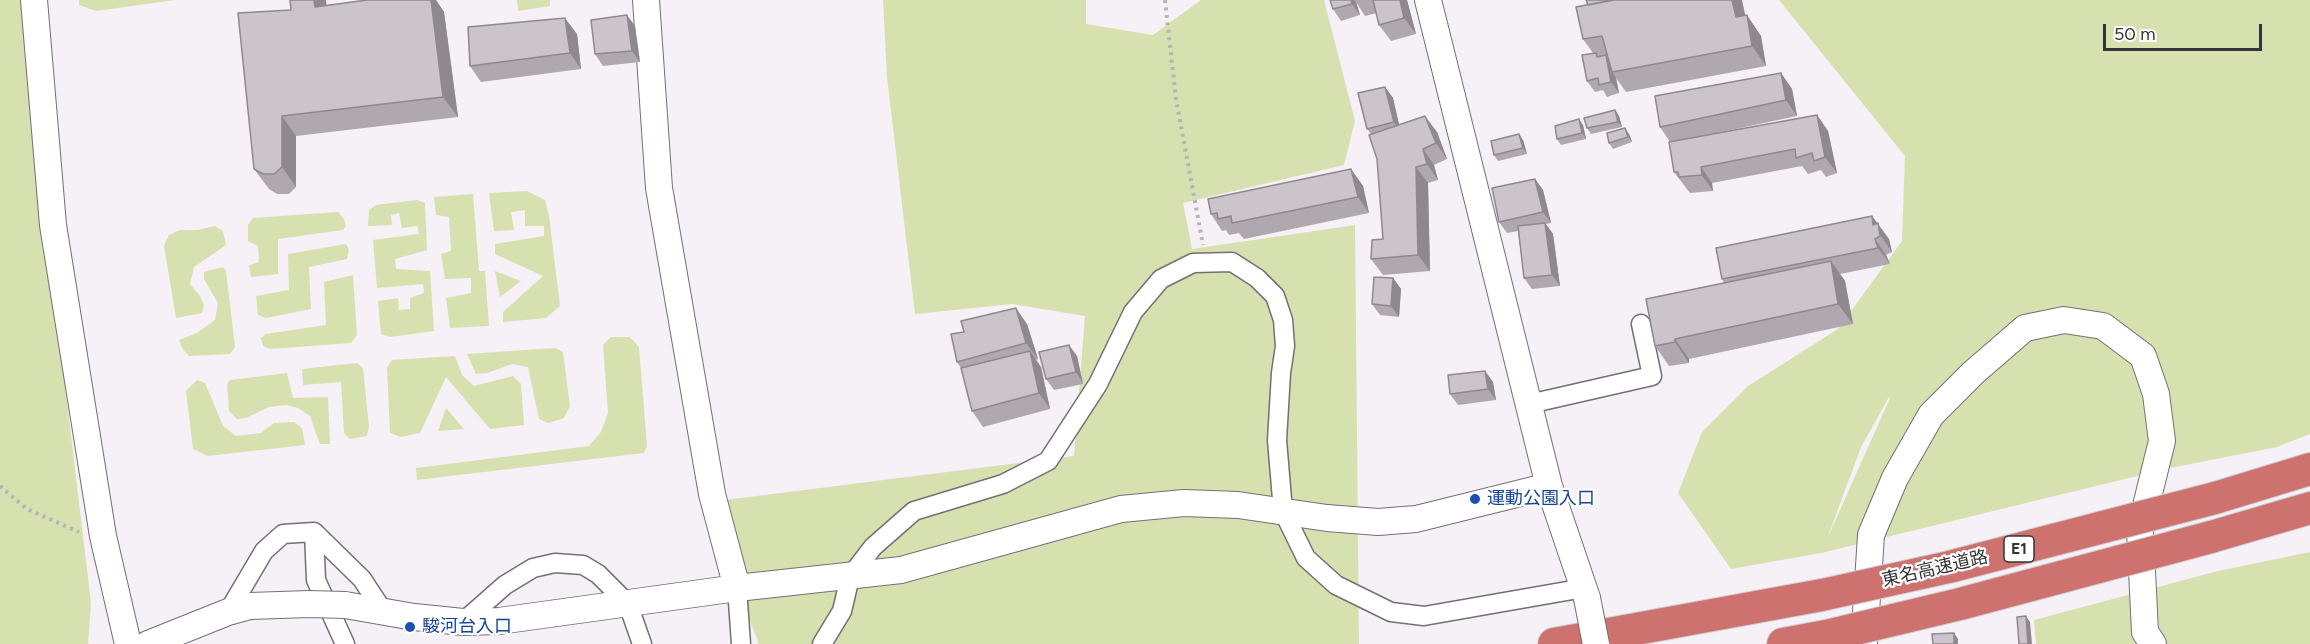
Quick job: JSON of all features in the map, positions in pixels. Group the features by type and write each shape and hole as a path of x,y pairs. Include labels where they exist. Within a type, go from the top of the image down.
{"highway":[{"name":"東名高速道路","path":"1554,644 1822,595 1949,567 2215,498 2310,467"},
{"name":"E1","path":"1783,644 1960,604 2310,508"}],"street":[{"path":"34,0 53,225 103,536 128,644"},
{"path":"646,0 659,188 712,494 737,588 741,644"},
{"path":"1428,0 1549,486 1586,593 1596,644"},
{"path":"822,644 842,611 850,577 873,547 914,510 1003,484 1048,461 1098,384 1133,312 1161,279 1193,263 1206,262 1232,262 1257,278 1275,296 1283,320 1285,346 1281,373 1278,440 1283,511 1305,558 1336,585 1391,612 1424,616 1586,593"},
{"path":"1864,644 1871,535 1895,478 1931,415 1973,373 2025,328 2064,320 2103,326 2143,356 2156,394 2162,441 2140,530 2145,632 2153,644"},
{"path":"1529,404 1652,376 1641,324"},
{"path":"148,644 239,609 309,604 345,606 463,622 499,621 737,588 901,570 1121,509 1184,503 1238,505 1327,518 1378,522 1416,519 1549,486"},
{"path":"239,609 264,551 283,534 314,532 362,579 383,611"},
{"path":"314,532 316,580 345,644"},
{"path":"463,622 505,585 533,568 555,563 583,565 598,574 628,604 642,644"}],"path":[{"path":"1165,0 1176,99 1206,262"},
{"path":"0,486 27,509 79,532 103,536"}],"green space":[{"path":"0,0 35,0 53,284 91,603 88,644 0,644"},
{"path":"79,0 175,0 96,11 79,5"},
{"path":"517,0 550,0 550,6 518,11"},
{"path":"883,0 1086,0 1086,24 1153,35 1201,0 1324,0 1355,121 1344,165 1183,203 1192,249 1355,225 1359,644 759,644 737,588 717,501 1074,456 1085,316 1012,304 915,314 887,77"},
{"path":"1779,0 2310,0 2310,434 2277,447 2170,468 1821,553 1731,569 1678,493 1702,432 1748,386 1838,329 1902,241 1905,156","holes":["1890,398 1827,539 1861,447"]},
{"path":"527,191 545,200 560,306 546,318 503,322 503,312 543,276 495,254 495,244 544,236 544,226 525,226 525,210 511,212 514,230 494,231 489,193"},
{"path":"473,194 479,271 485,271 489,326 450,328 446,298 471,293 471,278 445,279 441,254 451,251 449,217 436,215 434,197"},
{"path":"417,200 425,203 427,250 395,259 396,269 430,271 434,331 390,337 381,334 378,301 398,298 399,310 410,309 410,298 424,293 423,284 377,288 373,240 419,234 417,226 402,228 399,213 391,215 392,225 368,226 369,210 376,205"},
{"path":"338,212 346,226 343,230 278,239 278,274 251,277 249,265 259,262 258,246 248,241 248,225 253,218"},
{"path":"215,226 223,231 226,245 194,267 190,284 204,305 202,313 176,318 164,246 169,235 180,230 197,230"},
{"path":"346,244 349,250 347,259 309,267 311,309 266,318 258,315 256,296 289,290 288,254"},
{"path":"223,267 226,271 235,347 230,354 189,356 179,340 197,333 215,320 218,303 204,279 204,272"},
{"path":"495,271 521,281 500,297"},
{"path":"353,275 357,335 351,343 270,349 263,346 261,338 266,334 326,325 324,282"},
{"path":"611,337 630,337 639,347 647,446 644,453 417,480 416,468 589,446 601,432 608,413 603,345"},
{"path":"555,348 563,352 570,406 564,418 548,423 539,419 528,367 512,364 487,373 476,374 467,354"},
{"path":"455,356 462,375 474,386 513,376 521,384 524,425 490,429 446,377 420,433 401,437 390,433 387,368 392,360"},
{"path":"357,363 363,368 369,427 367,436 350,439 344,433 341,382 303,385 302,369"},
{"path":"287,373 293,398 328,397 330,444 320,444 310,416 298,408 286,405 269,407 246,418 237,419 229,411 227,384 230,380"},
{"path":"197,380 205,383 223,426 236,436 261,433 274,423 294,422 302,428 305,445 208,456 193,449 186,391"},
{"path":"446,408 464,429 438,431"},
{"path":"2310,552 2310,644 2036,644 2034,620 2218,571"}],"building":[{"path":"290,0 314,0 315,7 367,0 431,0 443,97 282,116 282,167 274,174 263,174 254,169 238,13 291,10"},
{"path":"1330,0 1351,0 1352,4 1333,9"},
{"path":"1373,0 1400,0 1404,18 1379,25"},
{"path":"1586,0 1614,0 1588,5"},
{"path":"1613,0 1732,0 1736,17 1747,15 1752,46 1612,72 1602,36 1583,39 1576,7"},
{"path":"627,15 632,51 595,54 591,20"},
{"path":"565,18 570,53 470,66 468,27"},
{"path":"1596,53 1597,57 1606,55 1611,82 1599,85 1598,78 1587,81 1582,55"},
{"path":"1781,73 1786,100 1660,127 1655,96"},
{"path":"1385,87 1394,122 1367,129 1358,93"},
{"path":"1615,110 1618,122 1587,128 1584,118"},
{"path":"1817,115 1825,157 1814,161 1812,153 1796,158 1795,149 1701,167 1702,175 1679,177 1678,172 1674,172 1669,142"},
{"path":"1425,116 1436,143 1423,149 1427,164 1416,167 1418,255 1371,259 1372,240 1383,239 1377,159 1369,135"},
{"path":"1579,119 1582,133 1557,139 1555,126"},
{"path":"1625,128 1628,137 1609,143 1607,133"},
{"path":"1519,134 1523,148 1494,155 1491,141"},
{"path":"1351,169 1358,197 1232,223 1231,216 1218,219 1217,213 1211,214 1208,199"},
{"path":"1535,179 1543,212 1499,222 1492,188"},
{"path":"1872,216 1873,225 1878,223 1880,236 1875,239 1878,248 1722,279 1716,248"},
{"path":"1545,223 1552,275 1524,278 1518,226"},
{"path":"1831,261 1838,304 1675,339 1675,342 1655,346 1646,299"},
{"path":"1374,277 1393,278 1391,306 1372,304"},
{"path":"1016,308 1026,343 957,362 951,334 964,332 961,321"},
{"path":"1069,345 1076,372 1046,379 1039,352"},
{"path":"1030,351 1039,393 972,411 961,368"},
{"path":"1485,371 1488,389 1450,394 1448,375"},
{"path":"2026,616 2028,644 2019,644 2017,617"},
{"path":"1954,633 1954,644 1933,644 1932,634"}],"place":[{"name":"運動公園入口","path":"1475,499"},
{"name":"駿河台入口","path":"410,627"}]}
